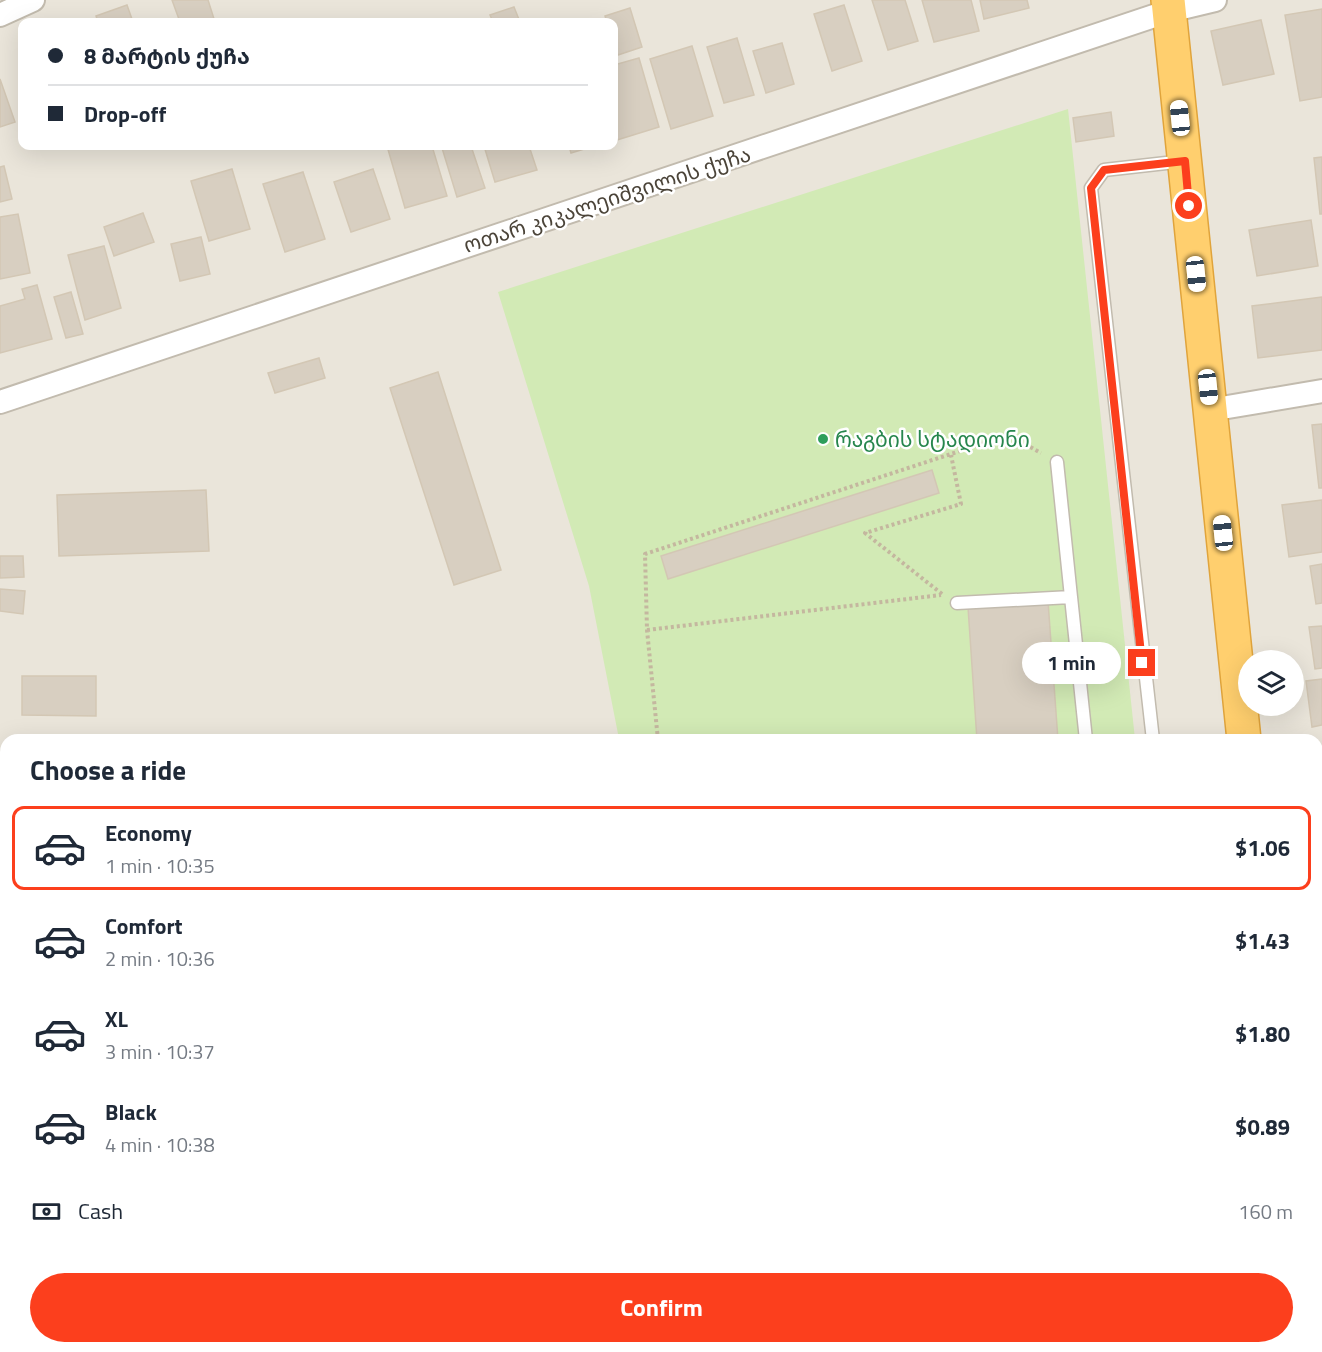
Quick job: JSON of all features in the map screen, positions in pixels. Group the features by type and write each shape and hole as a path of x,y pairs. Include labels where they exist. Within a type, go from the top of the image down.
{"highway":[{"path":"1169,5 1243,734"}],"street":[{"path":"0,15 33,0"},
{"name":"ოთარ კიკალეიშვილის ქუჩა","path":"0,402 1169,5 1215,0"},
{"path":"1210,410 1322,391"}],"lane":[{"path":"1152,734 1091,188 1104,170 1185,161"},
{"path":"1057,462 1085,734"},
{"path":"957,603 1071,597"}],"path":[{"path":"657,734 647,630 645,554 1009,435 1057,462"},
{"path":"951,455 961,504 865,533 957,603"},
{"path":"647,630 943,594"}],"shaded area":[{"path":"0,0 1322,0 1322,734 0,734"}],"green space":[{"name":"რაგბის სტადიონი","path":"1068,109 1134,734 618,734 589,586 498,292"}],"building":[{"path":"172,0 208,0 214,18 179,18"},
{"path":"872,0 905,0 918,41 888,50"},
{"path":"922,0 971,0 979,31 934,42"},
{"path":"980,0 1027,0 1029,8 984,19"},
{"path":"127,5 132,18 97,18 96,16"},
{"path":"844,5 862,61 832,71 814,14"},
{"path":"514,7 518,18 491,18 490,15"},
{"path":"630,8 642,47 618,55 618,18 606,18 605,16"},
{"path":"1322,9 1322,97 1300,101 1285,15"},
{"path":"1261,20 1274,74 1223,85 1211,31"},
{"path":"737,38 754,95 724,103 707,47"},
{"path":"782,43 794,84 766,93 753,51"},
{"path":"692,46 713,116 671,129 650,59"},
{"path":"639,58 659,127 618,140 618,64"},
{"path":"0,79 15,122 0,127"},
{"path":"1111,112 1114,136 1076,142 1073,118"},
{"path":"388,150 433,150 447,196 405,208"},
{"path":"443,150 472,150 485,188 457,197"},
{"path":"485,150 530,150 537,170 495,182"},
{"path":"1322,157 1322,214 1320,214 1314,158"},
{"path":"4,166 12,199 0,202 0,167"},
{"path":"232,169 250,229 209,241 191,181"},
{"path":"373,169 390,219 351,232 334,182"},
{"path":"303,172 325,239 285,252 263,184"},
{"path":"143,213 154,242 114,256 104,227"},
{"path":"18,214 30,273 0,279 0,217"},
{"path":"1311,220 1318,266 1257,276 1249,230"},
{"path":"201,237 210,274 180,281 171,244"},
{"path":"104,246 121,308 85,320 68,255"},
{"path":"37,285 52,339 0,353 0,306 25,299 22,289"},
{"path":"71,292 83,334 66,338 54,297"},
{"path":"1322,297 1322,350 1258,358 1252,306"},
{"path":"319,358 325,378 275,393 268,373"},
{"path":"438,372 501,570 454,585 390,388"},
{"path":"1322,424 1322,488 1319,488 1312,425"},
{"path":"932,470 939,493 668,579 661,556"},
{"path":"206,490 209,551 59,556 57,495"},
{"path":"1322,500 1322,552 1289,557 1282,505"},
{"path":"0,556 23,556 24,577 0,578"},
{"path":"1322,564 1322,603 1316,604 1310,566"},
{"path":"0,589 25,591 23,614 0,611"},
{"path":"1048,601 1058,734 977,734 968,607"},
{"path":"1322,626 1322,668 1315,669 1309,627"},
{"path":"22,676 96,676 96,716 22,715"},
{"path":"1322,679 1322,725 1312,727 1306,681"}],"place":[{"name":"რაგბის სტადიონი","path":"823,439"}],"route":[{"path":"1142,663 1091,188 1104,170 1126,165 1185,161 1189,206"}]}
